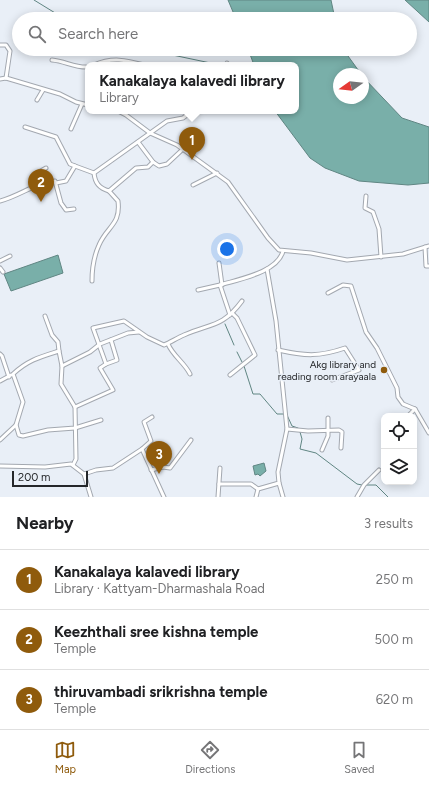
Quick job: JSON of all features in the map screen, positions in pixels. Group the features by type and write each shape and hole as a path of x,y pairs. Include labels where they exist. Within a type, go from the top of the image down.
{"street":[{"path":"0,44 6,45 10,50 6,78"},
{"path":"102,62 111,59 131,62"},
{"path":"52,60 63,61 79,68 85,67"},
{"path":"0,79 6,78 85,104"},
{"path":"37,100 43,90"},
{"path":"71,128 82,104"},
{"path":"124,114 150,133 177,145 228,182 268,238 279,250 310,253 347,260 403,254 429,246"},
{"path":"94,173 167,121 183,118 188,114"},
{"path":"25,127 56,137 70,164 94,173"},
{"path":"138,142 153,162 158,166 164,165 183,149"},
{"path":"109,191 136,168 148,167 153,162"},
{"path":"0,201 14,197 32,187 54,181 66,181 75,166"},
{"path":"42,184 39,172 46,168"},
{"path":"92,281 92,270 99,245 106,233 117,220 118,201 109,191 98,186 94,173"},
{"path":"193,185 217,174"},
{"path":"56,182 61,203 66,210 74,209"},
{"path":"366,196 365,208 373,212 379,229 381,257"},
{"path":"424,247 426,266 429,266"},
{"path":"198,290 221,285 272,268 279,261 283,251"},
{"path":"0,261 10,256"},
{"path":"219,263 221,285 231,314 237,318 255,355 230,375"},
{"path":"0,268 2,272"},
{"path":"267,269 276,321 287,429 278,472 279,484 283,497"},
{"path":"328,293 343,285 351,286 366,332 377,348 397,388 398,397 403,404 415,409 429,433"},
{"path":"106,364 93,328 124,321 139,332 164,345 182,335 220,323 231,314 242,301"},
{"path":"46,316 52,335 58,342 62,366 61,384 75,407 76,459 74,465"},
{"path":"62,366 90,352 100,344 132,332 139,332"},
{"path":"75,407 92,398 113,390 100,368 117,360 111,340"},
{"path":"168,344 173,354 184,364 190,374"},
{"path":"278,350 300,355 315,356 345,348 359,370 332,380"},
{"path":"0,381 13,374 30,360 59,352"},
{"path":"0,354 9,376"},
{"path":"0,440 16,425 23,402 13,374"},
{"path":"411,413 415,409"},
{"path":"84,474 96,470 113,468 152,441 144,422 152,417"},
{"path":"322,450 328,430 328,418"},
{"path":"16,425 19,435 23,436 48,430 75,428 101,420"},
{"path":"287,429 328,430 342,432 341,448"},
{"path":"151,470 163,467 170,468 191,440"},
{"path":"142,449 164,497"},
{"path":"0,466 45,467 74,465 84,474 92,497"},
{"path":"218,497 220,468"},
{"path":"357,497 364,485 379,470"},
{"path":"219,484 251,484 258,489 279,484"},
{"path":"256,497 258,489"}],"shaded area":[{"path":"228,0 331,0 334,12 233,12"},
{"path":"405,0 429,0 429,22"},
{"path":"251,56 348,56 357,68 333,68 333,104 369,104 369,83 402,118 429,127 429,183 408,185 359,181 325,168 310,158 277,114 299,114 299,62 253,62"},
{"path":"58,255 63,273 11,291 4,274"},
{"path":"264,463 266,471 260,476 258,474 255,475 253,466"}],"waterway":[{"path":"34,0 54,12"},
{"path":"177,56 206,62"},
{"path":"225,324 234,345"},
{"path":"237,352 242,362"},
{"path":"244,366 253,394 260,394 277,414 284,414"},
{"path":"287,415 292,426 298,428"},
{"path":"300,432 302,439 300,449 316,453 357,484 362,485"},
{"path":"365,485 376,485 388,497"}],"place":[{"name":"Kanakalaya kalavedi library","path":"192,160"},
{"name":"Keezhthali sree kishna temple","path":"41,202"},
{"name":"Akg library and reading room arayaala","path":"384,370"},
{"name":"thiruvambadi srikrishna temple","path":"159,474"}]}
